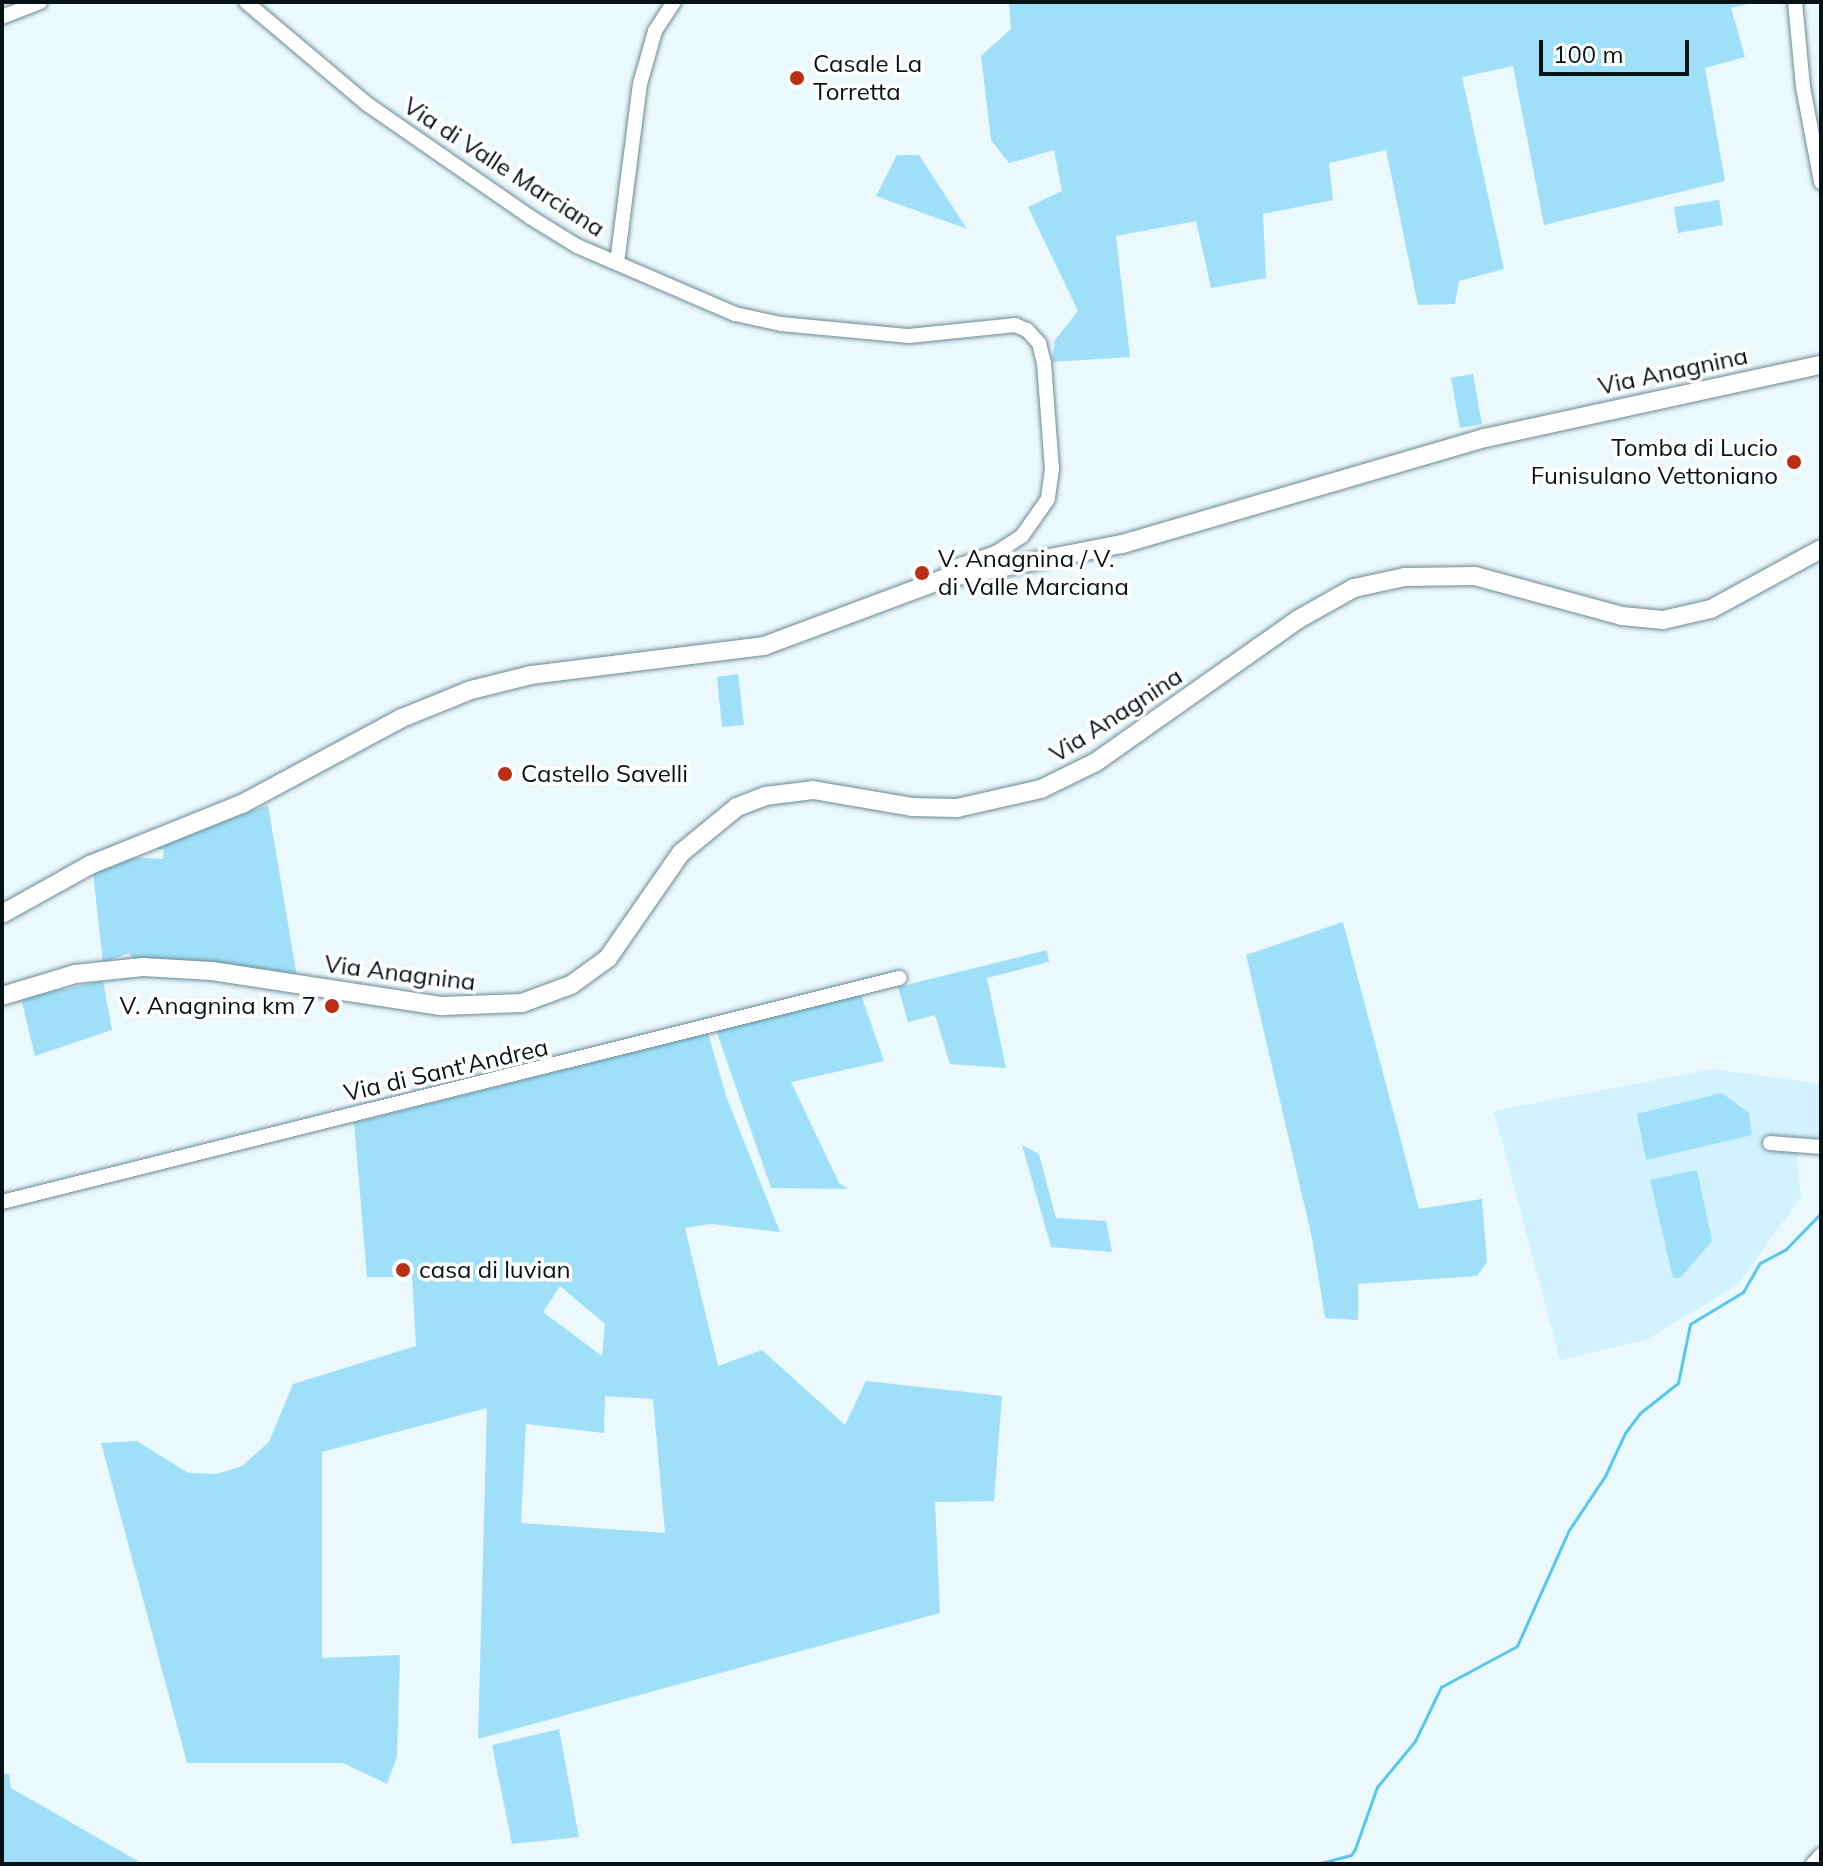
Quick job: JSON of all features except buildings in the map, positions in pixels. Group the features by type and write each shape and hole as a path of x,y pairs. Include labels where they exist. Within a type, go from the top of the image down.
{"main road":[{"name":"Via Anagnina","path":"2,914 84,868 234,808 460,693 531,675 755,649 943,579 1101,550 1485,438 1818,366"},
{"name":"Via Anagnina","path":"2,996 75,974 143,967 212,971 442,1006 522,1003 571,985 608,958 686,847 743,804 813,790 912,807 957,808 1041,789 1096,762 1308,612 1354,588 1413,576 1481,576 1622,616 1670,619 1716,607 1821,549"}],"street":[{"path":"2,17 40,2"},
{"name":"Via di Valle Marciana","path":"246,2 367,104 530,217 617,263 735,314 781,324 909,336 1015,325 1027,330 1039,343 1044,363 1050,495 1022,536 996,553 952,568 943,579"},
{"path":"617,263 640,84 655,31 674,2"},
{"path":"1795,2 1803,87 1821,182"},
{"name":"Via di Sant'Andrea","path":"2,1202 899,978"},
{"path":"1770,1143 1821,1147"},
{"path":"1813,1864 1821,1855"}],"shaded area":[{"path":"1009,2 1755,2 1731,8 1745,57 1705,68 1725,181 1544,225 1513,66 1462,77 1504,269 1459,281 1455,304 1418,305 1386,150 1329,163 1333,200 1263,214 1266,278 1211,288 1196,221 1116,236 1130,357 1052,362 1055,340 1078,311 1028,207 1062,191 1054,150 1009,163 991,140 981,56 1011,29"},
{"path":"897,155 919,155 967,229 876,196"},
{"path":"1719,200 1723,225 1678,233 1674,207"},
{"path":"1473,374 1482,424 1460,428 1451,378"},
{"path":"738,674 744,725 722,727 717,677"},
{"path":"268,805 297,977 135,961 129,953 103,963 93,873 130,857 163,859 164,850 154,848"},
{"path":"1343,922 1419,1209 1482,1199 1487,1262 1477,1276 1358,1284 1358,1320 1325,1318 1312,1238 1246,955"},
{"path":"1047,950 1049,962 987,978 1006,1068 950,1064 935,1015 908,1022 898,987"},
{"path":"103,981 112,1030 35,1056 21,998"},
{"path":"861,995 884,1061 791,1082 839,1183 848,1189 771,1188 716,1030"},
{"path":"708,1033 726,1096 780,1232 711,1224 685,1228 718,1366 762,1350 845,1425 866,1381 1002,1396 994,1501 935,1502 940,1613 478,1739 487,1408 322,1452 322,1658 400,1655 397,1757 387,1784 343,1763 187,1763 101,1443 137,1441 188,1473 217,1474 242,1466 269,1442 293,1384 416,1346 412,1277 367,1277 354,1123","holes":["560,1286 605,1324 602,1356 543,1312","605,1396 653,1399 665,1533 521,1523 526,1424 604,1433"]},
{"path":"1712,1069 1821,1084 1821,1138 1795,1137 1801,1197 1738,1284 1646,1340 1560,1360 1494,1111"},
{"path":"1722,1093 1749,1113 1752,1135 1646,1160 1637,1114"},
{"path":"1022,1145 1039,1154 1056,1218 1106,1221 1112,1252 1051,1247"},
{"path":"1697,1170 1712,1241 1680,1278 1673,1278 1650,1180"},
{"path":"559,1729 579,1837 512,1844 492,1745"},
{"path":"2,1774 9,1774 11,1788 143,1864 2,1864"}],"waterway":[{"path":"1317,1864 1351,1855 1377,1787 1415,1741 1441,1687 1517,1646 1569,1530 1605,1476 1625,1433 1640,1413 1678,1383 1690,1324 1743,1292 1760,1263 1786,1249 1821,1213"}],"place":[{"name":"Casale La Torretta","path":"797,78"},
{"name":"Tomba di Lucio Funisulano Vettoniano","path":"1794,462"},
{"name":"V. Anagnina / V. di Valle Marciana","path":"922,573"},
{"name":"Castello Savelli","path":"505,774"},
{"name":"V. Anagnina km 7","path":"332,1006"},
{"name":"casa di luvian","path":"403,1270"}]}
